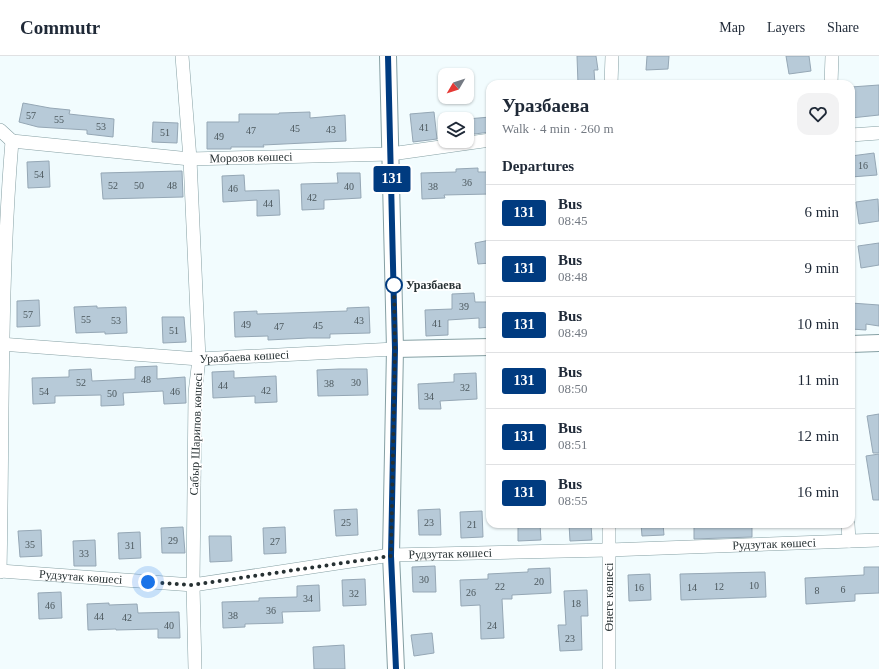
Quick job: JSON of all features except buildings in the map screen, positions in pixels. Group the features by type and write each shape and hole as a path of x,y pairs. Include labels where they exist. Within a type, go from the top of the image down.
{"street":[{"name":"Сабыр Шарипов көшесі","path":"182,56 190,159 199,359 195,393 192,585 195,669"},
{"path":"388,56 395,349 391,556 396,669"},
{"path":"612,56 612,80"},
{"path":"831,80 832,56"},
{"path":"0,130 12,140 8,185 1,344 0,571"},
{"path":"855,135 879,133"},
{"name":"Морозов көшесі","path":"12,140 190,159 391,154 486,141"},
{"path":"855,344 879,343"},
{"name":"Уразбаева көшесі","path":"1,344 199,359 395,349 486,347"},
{"name":"Өнеге көшесі","path":"609,528 609,669"},
{"path":"848,528 849,541"},
{"name":"Рудзутак көшесі","path":"0,571 192,585 391,556 879,540"}],"bus line":[{"name":"131","path":"388,56 395,349 391,556 396,669"}],"place":[{"name":"Уразбаева","path":"394,285"}],"route":[{"path":"148,582 192,585 391,556 395,349 394,285"}]}
